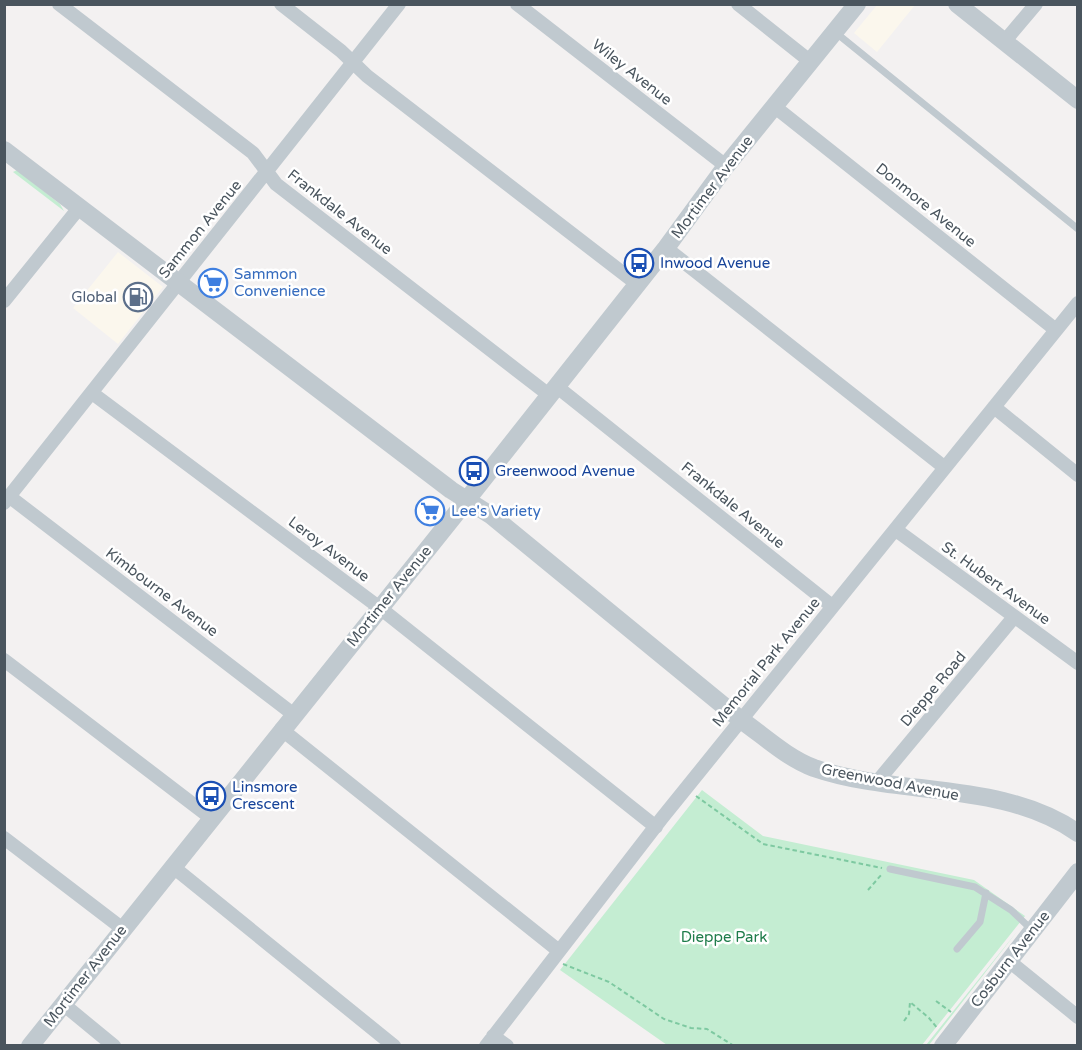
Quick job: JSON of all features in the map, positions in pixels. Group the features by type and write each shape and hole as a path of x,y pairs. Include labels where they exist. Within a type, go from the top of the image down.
{"street":[{"name":"Frankdale Avenue","path":"59,4 253,153 276,184 552,390 832,606"},
{"path":"281,4 353,63 638,284"},
{"name":"Sammon Avenue","path":"7,500 399,4"},
{"name":"Wiley Avenue","path":"517,4 726,166"},
{"path":"738,4 811,62"},
{"name":"Mortimer Avenue","path":"30,1046 293,714 466,501 666,248 726,166 857,4"},
{"path":"957,4 1077,100"},
{"path":"1005,42 1036,4"},
{"name":"Donmore Avenue","path":"775,107 1056,330"},
{"name":"Greenwood Avenue","path":"4,150 466,501 492,516 741,720 784,751 813,767 877,782 1017,806 1049,816 1077,833"},
{"path":"4,301 79,208"},
{"path":"666,248 944,467"},
{"name":"Memorial Park Avenue","path":"489,1041 561,957 656,826 1077,303"},
{"name":"Leroy Avenue","path":"92,393 380,608 656,826"},
{"path":"994,407 1077,475"},
{"name":"Kimbourne Avenue","path":"7,500 293,714"},
{"name":"St. Hubert Avenue","path":"896,530 1077,663"},
{"name":"Dieppe Road","path":"877,782 1014,617"},
{"path":"4,660 211,818"},
{"path":"281,729 561,957"},
{"path":"4,838 123,929"},
{"path":"172,866 394,1046"},
{"name":"Cosburn Avenue","path":"940,1037 1009,961 1077,872"},
{"path":"1009,961 1077,1017"},
{"path":"63,1004 114,1046"},
{"path":"489,1041 507,1046"}],"lane":[{"path":"835,32 1077,229"},
{"path":"890,869 967,884 986,893 1011,910 1033,930"},
{"path":"957,949 980,922 986,893"}],"path":[{"path":"687,788 763,844 890,869"},
{"path":"868,890 879,876 890,869"},
{"path":"561,957 609,982 664,1019 691,1028 707,1029 734,1046"},
{"path":"936,1001 951,1012"},
{"path":"904,1021 909,1014 908,1008 911,1003 929,1017 940,1037"}],"shaded area":[{"path":"877,5 915,5 877,52 854,33"},
{"path":"118,252 163,287 118,344 73,308"}],"green space":[{"path":"17,170 60,204 64,211 13,172"},
{"name":"Dieppe Park","path":"702,790 763,836 974,880 1025,916 922,1045 667,1045 560,970"},
{"path":"1019,929 929,1045 926,1045"}],"place":[{"name":"Inwood Avenue","path":"639,263"},
{"name":"Sammon Convenience","path":"213,283"},
{"name":"Global","path":"138,297"},
{"name":"Greenwood Avenue","path":"474,471"},
{"name":"Lee's Variety","path":"430,511"},
{"name":"Linsmore Crescent","path":"211,796"}]}
